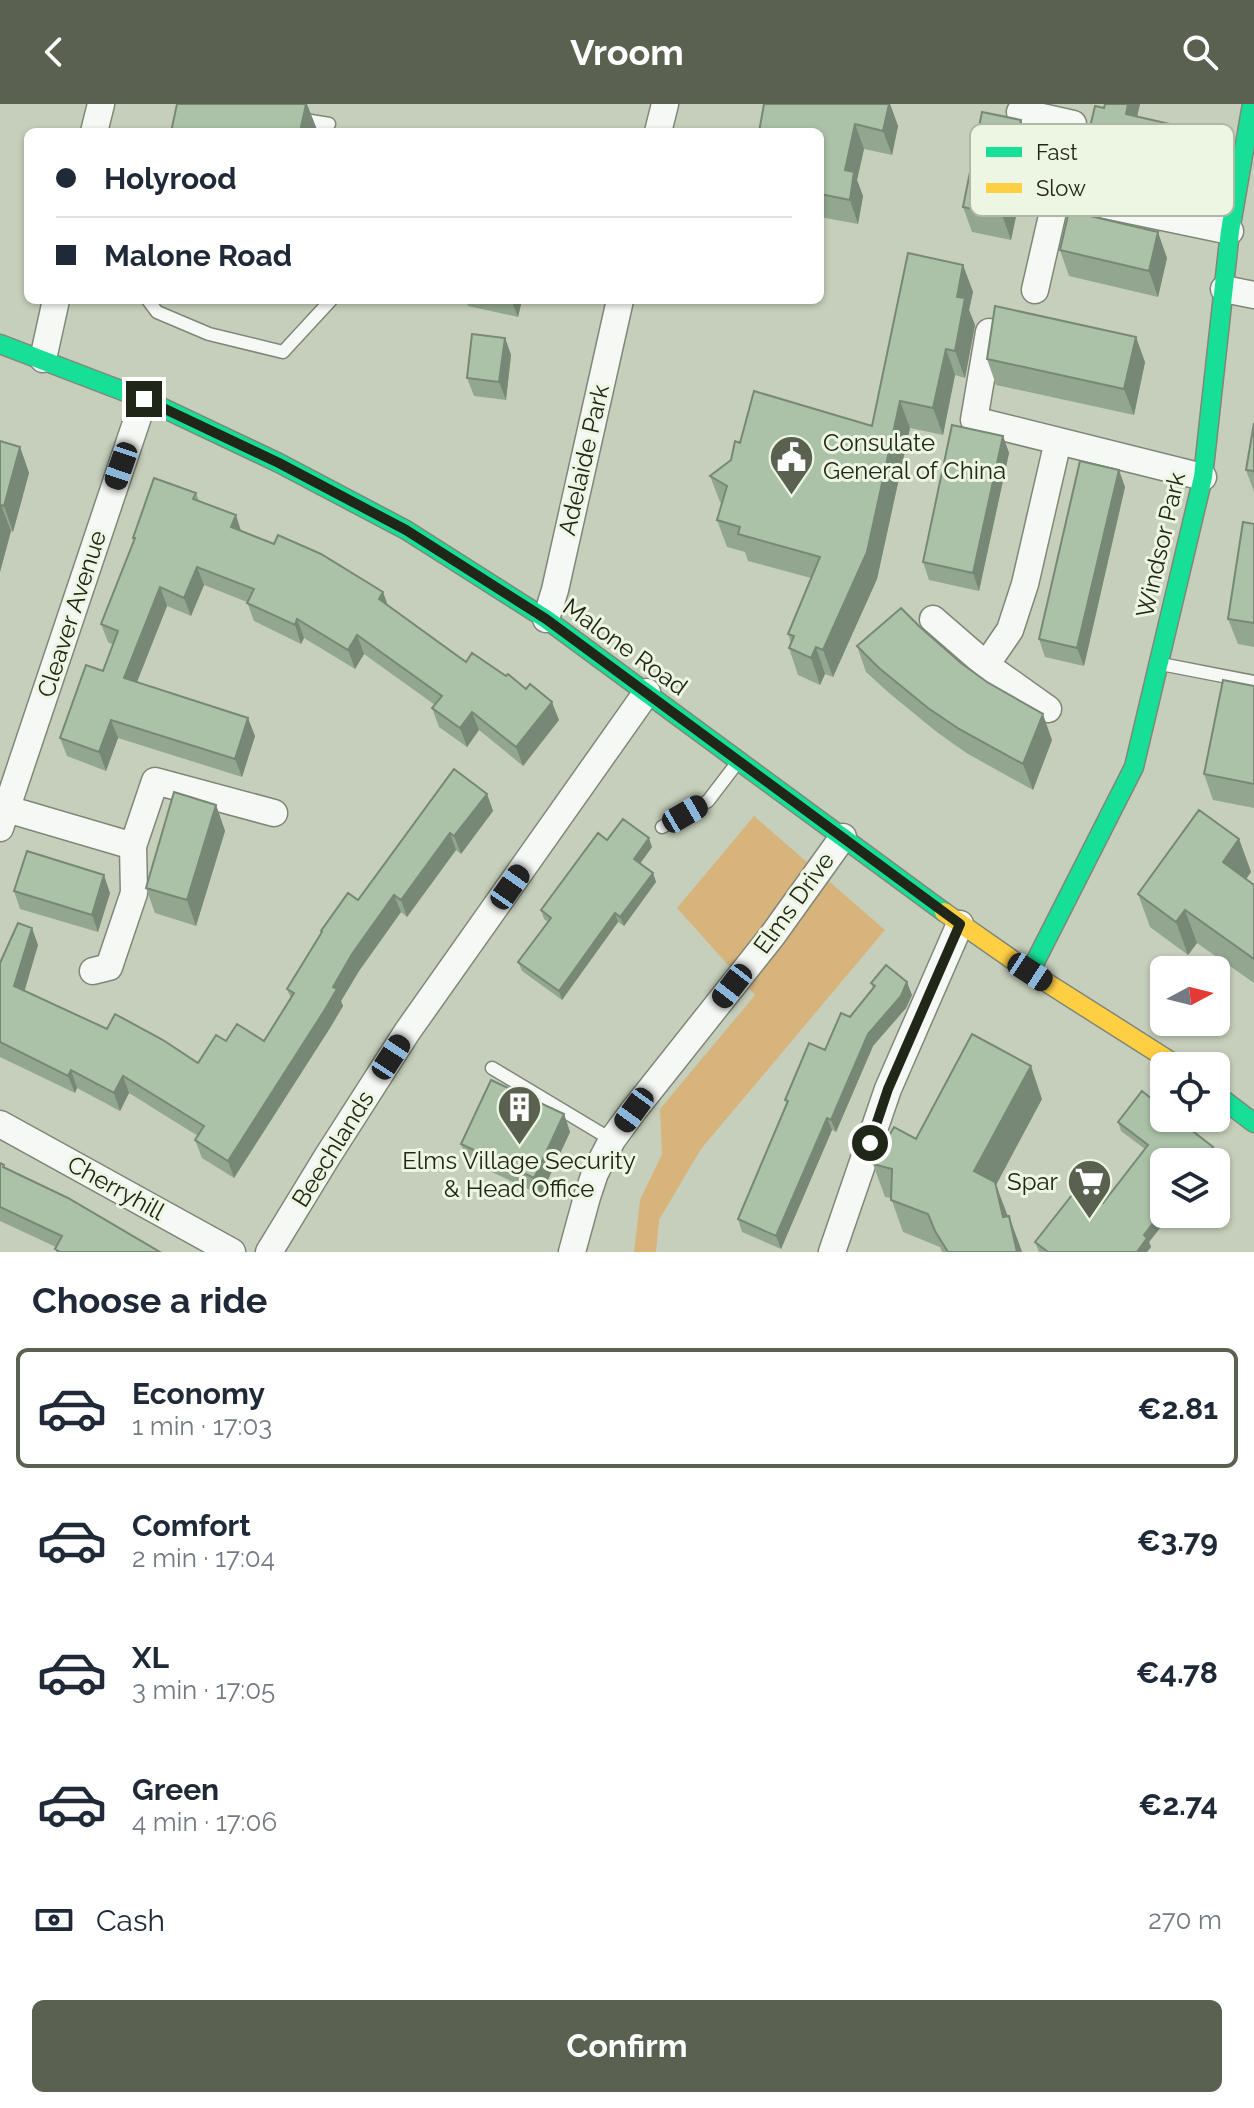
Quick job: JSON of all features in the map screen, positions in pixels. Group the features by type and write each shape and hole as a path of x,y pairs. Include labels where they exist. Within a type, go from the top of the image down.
{"main road":[{"name":"Windsor Park","path":"1234,208 1252,104"},
{"name":"Windsor Park","path":"1030,972 1134,767 1203,477 1233,216"},
{"name":"Malone Road","path":"0,344 144,399 279,463 406,530 546,619 960,924 1156,1052"},
{"path":"1230,1105 1254,1123"}],"street":[{"path":"95,128 101,104"},
{"path":"659,128 665,104"},
{"path":"1020,112 1073,124"},
{"path":"1035,290 1052,216"},
{"path":"1158,216 1230,231"},
{"path":"1224,289 1254,295"},
{"path":"43,359 55,304"},
{"name":"Adelaide Park","path":"546,619 619,304"},
{"path":"989,332 974,420 1203,477"},
{"name":"Cleaver Avenue","path":"3,818 144,399"},
{"path":"986,665 1010,630 1021,596 1058,441"},
{"path":"933,619 986,665 1048,709"},
{"name":"Beechlands","path":"269,1252 407,1032 647,692"},
{"path":"93,971 109,967 134,893 133,846 155,781 274,813"},
{"path":"3,818 133,846"},
{"name":"Elms Drive","path":"572,1252 595,1173 612,1140 772,936 843,837"},
{"path":"832,1252 888,1089 960,924"},
{"name":"Cherryhill","path":"0,1124 232,1252"}],"lane":[{"path":"287,117 329,124"},
{"path":"151,304 157,312 209,334 283,352 327,304"},
{"path":"1158,663 1254,682"},
{"path":"662,827 708,801 739,760"},
{"path":"492,1068 612,1140"}],"shaded area":[{"path":"754,816 885,930 701,1149 659,1220 656,1252 634,1252 640,1200 662,1154 660,1109 755,995 677,908"}],"building":[{"path":"177,104 306,104 301,128 172,128"},
{"path":"764,104 889,104 883,131 855,124 845,170 854,172 850,200 824,195 824,128 760,128"},
{"path":"1105,104 1128,104 1126,114 1170,124 1091,124 1095,106 1104,108"},
{"path":"982,112 1021,120 1020,124 980,124"},
{"path":"970,172 970,208 963,207"},
{"path":"1068,216 1090,216 1158,232 1149,271 1060,250"},
{"path":"908,253 963,265 957,297 965,298 955,351 946,349 933,408 900,401 867,552 823,650 816,647 811,658 789,648 794,636 788,634 820,557 738,534 740,527 717,520 727,486 710,476 731,460 735,441 740,443 754,391 872,426"},
{"path":"995,306 1136,337 1124,389 987,359"},
{"path":"472,334 505,338 499,382 467,378"},
{"path":"1254,423 1254,471 1246,470"},
{"path":"952,425 1003,436 973,573 923,562"},
{"path":"0,441 20,447 4,506 1,505 0,510"},
{"path":"1080,461 1119,470 1077,648 1039,639"},
{"path":"154,478 196,493 193,499 236,515 231,527 274,544 278,535 321,554 383,592 379,599 466,662 472,653 506,676 508,674 526,689 530,684 552,702 516,747 472,712 460,728 432,708 442,696 357,635 348,650 297,619 295,625 247,603 254,589 197,567 184,598 160,587 124,678 248,718 235,759 111,720 99,752 60,738 86,665 103,671 118,631 101,624 135,538"},
{"path":"1243,522 1254,524 1254,623 1228,619"},
{"path":"901,608 961,663 987,682 1043,714 1023,764 928,708 857,646"},
{"path":"1223,680 1254,686 1254,784 1204,774"},
{"path":"454,769 487,794 454,836 450,833 401,900 394,895 352,954 333,987 337,989 324,1011 228,1161 195,1140 204,1126 123,1076 114,1093 71,1070 68,1076 0,1042 0,963 18,923 32,928 14,986 107,1029 115,1014 198,1063 216,1035 226,1041 237,1024 264,1041 294,993 287,989 321,931 348,893 358,900"},
{"path":"174,792 216,805 187,900 146,888"},
{"path":"1199,810 1239,839 1223,862 1254,885 1254,959 1185,910 1176,922 1138,894"},
{"path":"623,819 649,838 634,859 653,873 620,917 615,913 559,991 518,962 551,918 541,910 598,833 607,840"},
{"path":"27,851 104,875 92,915 14,891"},
{"path":"886,965 907,982 901,996 868,1034 831,1120 827,1118 776,1236 738,1219 809,1043 825,1050 841,1013 850,1017 875,986 871,983"},
{"path":"972,1034 1031,1066 974,1171 995,1182 1003,1217 1009,1216 1017,1252 948,1252 928,1214 891,1200 892,1169 873,1164 894,1127 916,1139"},
{"name":"Elms Village Security & Head Office","path":"491,1080 564,1114 534,1178 461,1144"},
{"path":"1142,1091 1150,1098 1150,1132 1194,1132 1213,1147 1150,1148 1150,1227 1137,1252 1048,1252 1035,1242 1080,1185 1103,1203 1148,1145 1118,1122"},
{"path":"0,1163 68,1198 160,1252 60,1252 55,1249 62,1236 0,1207"}],"traffic: fast":[{"path":"1234,208 1252,104"},
{"path":"1030,972 1134,767 1203,477 1233,216"},
{"path":"0,344 144,399 279,463 406,530 546,619 944,912"},
{"path":"1230,1105 1254,1123"}],"traffic: slow":[{"path":"944,912 1030,972 1156,1052"}],"place":[{"name":"Consulate General of China","path":"792,496"},
{"name":"Elms Village Security & Head Office","path":"519,1146"},
{"name":"Spar","path":"1089,1221"}],"route":[{"path":"144,399 279,463 406,530 546,619 960,924 888,1089 870,1143"}]}
